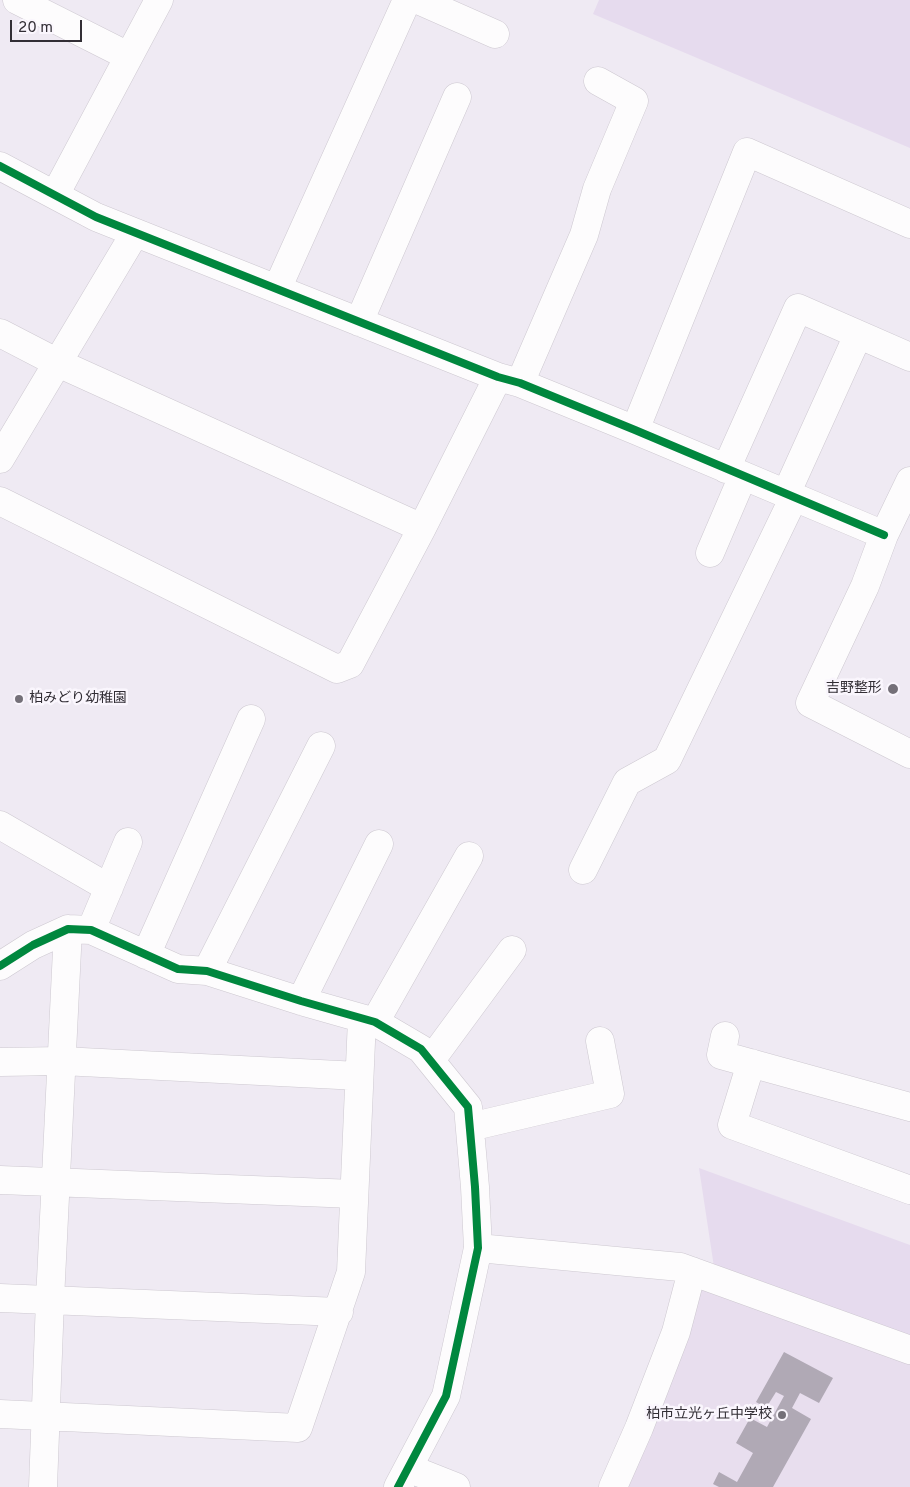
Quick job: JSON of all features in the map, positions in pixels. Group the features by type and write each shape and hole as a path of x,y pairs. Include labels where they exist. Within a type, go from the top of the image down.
{"street":[{"path":"18,0 128,56"},
{"path":"55,195 158,0"},
{"path":"277,289 407,0"},
{"path":"418,0 495,34"},
{"path":"0,501 337,669 350,664 422,528 509,380 584,235 597,189 634,101 598,81"},
{"path":"359,322 457,97"},
{"path":"636,430 747,152 910,224"},
{"path":"0,166 96,217 636,430 884,535"},
{"path":"0,460 135,233"},
{"path":"710,553 735,472 798,308 910,356"},
{"path":"0,333 58,362 422,528"},
{"path":"583,870 627,782 667,760 790,495 858,335"},
{"path":"910,481 884,535 865,586 810,703 910,754"},
{"path":"146,956 251,719"},
{"path":"207,972 321,746"},
{"path":"0,825 109,888"},
{"path":"43,1487 62,1061 79,929 109,888 128,842"},
{"path":"301,1001 379,844"},
{"path":"0,1414 298,1428 339,1312 351,1272 359,1076 368,1021 469,856"},
{"path":"0,966 33,945 79,929 178,969 207,972 368,1021 421,1049 431,1060 468,1107 478,1248 446,1396 403,1477 456,1487"},
{"path":"431,1060 512,950"},
{"path":"724,1036 721,1055 910,1107"},
{"path":"470,1127 610,1094 600,1041"},
{"path":"0,1062 62,1061 359,1076"},
{"path":"751,1063 732,1125 910,1190"},
{"path":"0,1180 354,1194"},
{"path":"478,1248 680,1267 910,1350"},
{"path":"613,1487 639,1428 676,1332 692,1271"},
{"path":"0,1298 339,1312"}],"shaded area":[{"path":"599,0 910,0 910,148 593,14"},
{"path":"699,1168 910,1245 910,1340 714,1267"},
{"name":"柏市立光ヶ丘中学校","path":"702,1286 910,1358 910,1487 623,1487"}],"building":[{"path":"784,1352 833,1378 819,1403 800,1393 792,1408 811,1419 773,1487 719,1487 713,1484 719,1472 737,1482 753,1453 736,1443 750,1418 767,1427 784,1396 776,1392 766,1408 756,1402"}],"cycle path":[{"path":"0,166 96,217 498,377 520,383 884,535"},
{"path":"0,966 33,945 68,929 91,930 178,969 207,971 375,1022 421,1049 468,1107 478,1248 446,1396 398,1487"}],"place":[{"name":"吉野整形","path":"893,689"},
{"name":"柏みどり幼稚園","path":"19,699"},
{"name":"柏市立光ヶ丘中学校","path":"782,1415"}]}
